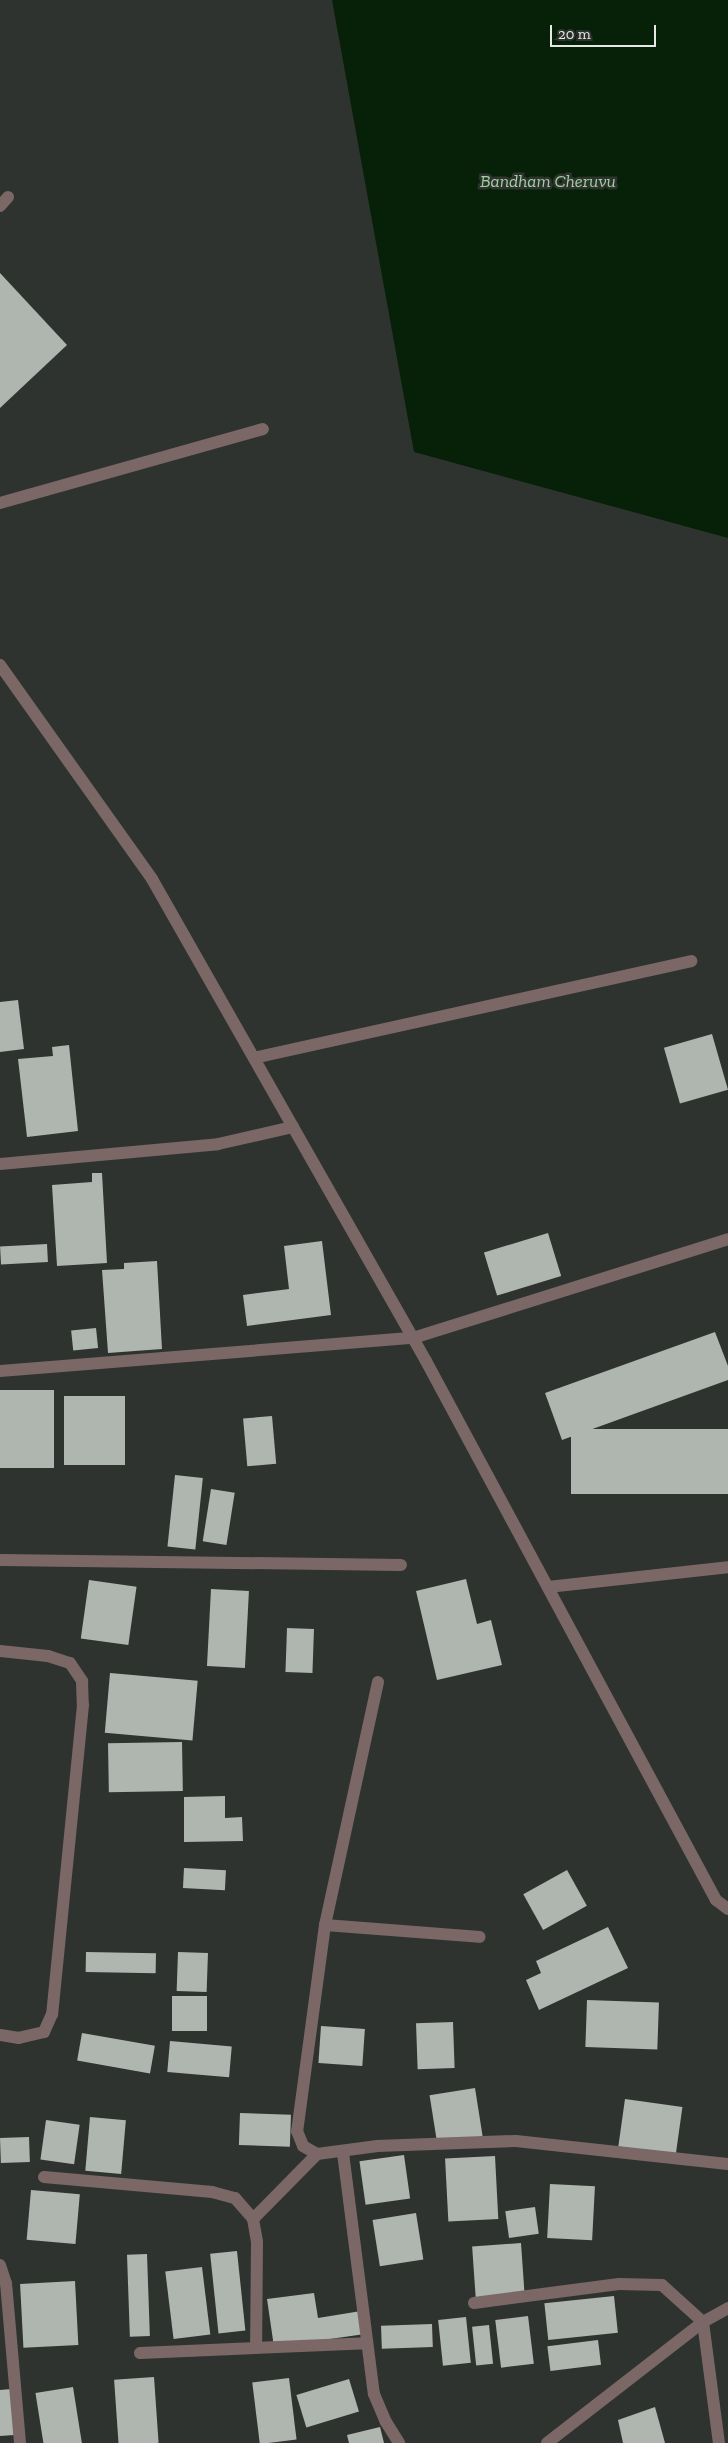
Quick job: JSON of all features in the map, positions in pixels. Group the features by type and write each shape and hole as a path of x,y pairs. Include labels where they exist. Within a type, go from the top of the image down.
{"street":[{"path":"0,503 263,429"},
{"path":"0,665 152,879 413,1338 716,1900 728,1909"},
{"path":"254,1058 691,961"},
{"path":"0,1164 218,1144 293,1127"},
{"path":"0,1371 413,1338 728,1239"},
{"path":"0,1560 401,1565"},
{"path":"548,1587 728,1567"},
{"path":"0,1652 48,1656 70,1663 82,1681 83,1706 52,2014 44,2032 20,2038 0,2035"},
{"path":"378,1682 325,1925 297,2131 303,2146 317,2154 343,2153 377,2146 516,2141 728,2164"},
{"path":"325,1925 480,1937"},
{"path":"343,2153 374,2394 386,2422 399,2443"},
{"path":"253,2219 317,2154"},
{"path":"44,2177 212,2192 236,2198 253,2219 257,2242 256,2348"},
{"path":"0,2265 6,2283 20,2443"},
{"path":"474,2303 635,2282 662,2285 703,2322 719,2443"},
{"path":"547,2443 703,2322 728,2308"},
{"path":"140,2353 366,2343"}],"water":[{"name":"Bandham Cheruvu","path":"332,0 728,0 728,538 414,452"}],"building":[{"path":"0,273 67,345 0,408"},
{"path":"18,1000 24,1049 0,1052 0,1002"},
{"path":"712,1034 728,1090 680,1104 664,1048"},
{"path":"69,1045 78,1131 27,1137 18,1059 53,1056 52,1047"},
{"path":"92,1173 102,1173 107,1263 57,1266 52,1185 92,1182"},
{"path":"548,1233 561,1276 497,1296 484,1253"},
{"path":"322,1241 331,1315 247,1326 243,1295 289,1289 284,1246"},
{"path":"47,1244 48,1262 1,1264 0,1246"},
{"path":"157,1261 162,1349 108,1353 102,1270 124,1269 124,1263"},
{"path":"96,1328 98,1348 73,1351 71,1331"},
{"path":"715,1332 728,1366 728,1380 562,1440 545,1393"},
{"path":"0,1390 54,1390 54,1468 0,1468"},
{"path":"64,1396 125,1396 125,1465 64,1465"},
{"path":"272,1416 276,1464 247,1466 243,1419"},
{"path":"571,1429 728,1429 728,1494 571,1494"},
{"path":"175,1475 203,1478 195,1550 167,1547"},
{"path":"211,1489 235,1493 226,1545 203,1541"},
{"path":"466,1579 477,1624 491,1620 502,1665 437,1680 416,1591"},
{"path":"89,1580 137,1587 128,1645 81,1638"},
{"path":"211,1589 249,1591 245,1668 207,1666"},
{"path":"287,1628 314,1629 312,1673 285,1672"},
{"path":"110,1673 198,1681 192,1740 105,1733"},
{"path":"182,1742 183,1791 109,1792 108,1743"},
{"path":"225,1796 225,1818 242,1817 243,1841 184,1842 184,1797"},
{"path":"184,1868 226,1870 225,1890 183,1888"},
{"path":"567,1870 587,1906 543,1930 523,1894"},
{"path":"608,1927 628,1968 539,2010 526,1980 541,1973 536,1961"},
{"path":"86,1952 156,1953 156,1973 86,1972"},
{"path":"178,1952 208,1953 207,1992 177,1991"},
{"path":"172,1996 207,1996 207,2031 172,2031"},
{"path":"587,2000 659,2003 657,2049 585,2047"},
{"path":"453,2022 455,2068 418,2069 416,2023"},
{"path":"321,2026 365,2029 362,2066 318,2063"},
{"path":"82,2033 155,2046 150,2073 77,2061"},
{"path":"170,2041 232,2046 229,2077 167,2072"},
{"path":"475,2088 483,2136 437,2144 430,2095"},
{"path":"625,2099 682,2107 676,2155 618,2147"},
{"path":"240,2113 291,2115 290,2147 239,2145"},
{"path":"90,2117 126,2120 121,2174 85,2171"},
{"path":"46,2120 80,2125 74,2164 40,2160"},
{"path":"29,2137 30,2162 1,2163 0,2138"},
{"path":"404,2155 410,2199 366,2205 359,2161"},
{"path":"495,2156 498,2219 448,2222 445,2159"},
{"path":"550,2184 595,2186 592,2240 547,2238"},
{"path":"31,2190 80,2194 75,2244 27,2240"},
{"path":"535,2207 539,2234 509,2238 505,2211"},
{"path":"416,2213 423,2259 380,2266 373,2220"},
{"path":"521,2243 525,2294 476,2297 472,2246"},
{"path":"237,2251 245,2331 219,2333 210,2254"},
{"path":"147,2254 150,2336 130,2337 127,2255"},
{"path":"202,2267 210,2334 174,2339 165,2272"},
{"path":"75,2281 78,2345 23,2348 20,2284"},
{"path":"314,2293 318,2318 361,2311 365,2334 274,2347 267,2299"},
{"path":"614,2296 618,2333 548,2340 544,2303"},
{"path":"528,2316 534,2364 501,2368 495,2320"},
{"path":"466,2317 471,2363 443,2366 438,2320"},
{"path":"432,2324 433,2347 382,2349 381,2326"},
{"path":"489,2325 493,2364 476,2366 472,2327"},
{"path":"598,2340 601,2365 550,2371 547,2346"},
{"path":"154,2377 159,2443 119,2443 114,2380"},
{"path":"289,2378 297,2440 260,2443 252,2383"},
{"path":"349,2379 359,2412 306,2428 296,2395"},
{"path":"73,2387 82,2443 43,2443 35,2393"},
{"path":"11,2389 14,2435 0,2436 0,2390"},
{"path":"655,2407 665,2443 623,2443 618,2420"},
{"path":"380,2427 384,2443 349,2443 347,2435"}]}
